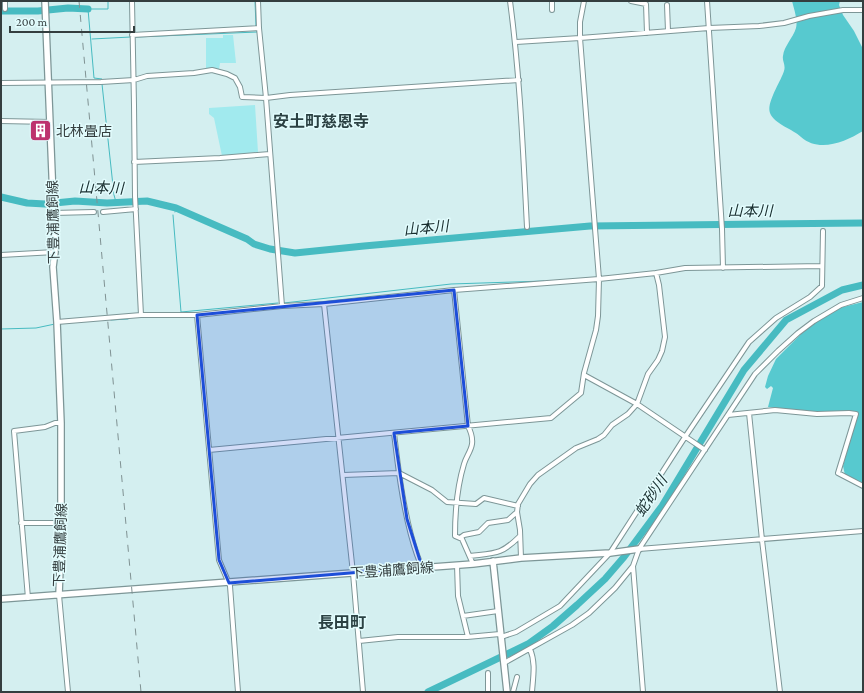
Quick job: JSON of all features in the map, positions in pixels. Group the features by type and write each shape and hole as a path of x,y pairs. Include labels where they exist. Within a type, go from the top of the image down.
{"main road":[{"name":"下豊浦鷹飼線","path":"45,1 53,198 53,267 61,422 62,523 59,595 639,550"},
{"path":"493,562 507,692"},
{"path":"1,599 59,595"}],"street":[{"path":"5,1 5,9"},
{"path":"132,1 134,162 141,315"},
{"path":"258,1 282,306"},
{"path":"510,1 516,42 519,80 527,227"},
{"path":"552,1 552,10"},
{"path":"209,450 551,418 581,393 584,375 596,330 599,279 580,38 580,22 584,1"},
{"path":"631,1 646,4 647,33"},
{"path":"707,1 722,229 723,268"},
{"path":"667,5 668,31"},
{"path":"516,42 765,25 784,23 809,16 844,10 863,10"},
{"path":"132,35 259,28"},
{"path":"1,83 102,82 134,80 147,76 194,74 209,70 227,74 235,78 240,87 242,97 266,98 290,95 519,80"},
{"path":"1,121 50,122"},
{"path":"134,162 228,158 270,154"},
{"path":"103,212 136,208"},
{"path":"53,210 94,212"},
{"path":"359,642 398,637 468,637 501,635 516,632 560,606 610,553 685,436 749,342 776,318 810,297 822,286 823,231"},
{"path":"1,255 54,252"},
{"path":"57,322 141,315 197,315 282,306 324,304 454,290 599,279 656,273 685,268 822,266"},
{"path":"521,558 517,512 518,506 530,484 538,475 576,448 604,435 612,425 628,414 637,404 648,374 658,360 662,351 665,337 656,273"},
{"path":"454,290 468,426 473,436 472,446 464,464 457,502 455,536 462,539 472,564"},
{"path":"504,663 572,625 589,613 614,588 633,566 639,550 755,374 798,333 814,321 841,305 863,298"},
{"path":"324,304 353,573 363,692"},
{"path":"197,315 220,560 229,583 238,692"},
{"path":"584,375 637,404 705,450"},
{"path":"728,415 775,410 817,414 856,414 838,472 863,486"},
{"path":"749,413 780,692"},
{"path":"28,598 14,431 45,427 61,422"},
{"path":"394,433 407,519 422,567"},
{"path":"343,475 399,473 432,490 447,502 476,504 484,498 518,506"},
{"path":"460,538 464,535 479,532 488,523 508,520 517,512"},
{"path":"22,523 62,523"},
{"path":"639,550 863,530"},
{"path":"493,562 494,557 498,553 509,547 520,536"},
{"path":"470,556 498,553"},
{"path":"457,565 457,587 468,637"},
{"path":"633,566 643,692"},
{"path":"59,595 68,692"},
{"path":"463,616 498,611"},
{"path":"530,649 534,663 532,692"},
{"path":"488,673 488,692"},
{"path":"513,692 517,677"}],"highlighted area":[{"path":"454,290 468,426 394,433 407,519 422,567 229,583 219,560 197,315"}],"shaded area":[{"path":"792,1 840,1 839,5 843,15 854,31 863,49 863,131 840,142 824,145 808,142 775,120 770,113 770,104 784,69 784,52 796,28 796,18"},
{"path":"223,35 233,35 236,63 220,63 219,70 206,70 206,38 223,38"},
{"path":"255,105 258,152 222,156 214,118 209,114 209,108"},
{"path":"863,302 863,484 845,475 843,466 856,418 854,411 818,412 768,407 773,388 771,386 767,389 765,387 768,376 776,359 814,321 839,308"}],"waterway":[{"path":"102,81 102,79 94,78 88,9 108,9 108,1"},
{"path":"255,1 256,26"},
{"path":"1,11 38,11 68,8 88,9"},
{"path":"136,37 257,31"},
{"path":"92,39 131,37"},
{"path":"102,84 116,202"},
{"name":"山本川","path":"1,197 27,203 45,204 75,201 107,203 147,201 176,208 247,239 254,244 270,249 295,253 590,226 863,223"},
{"name":"山本川","path":"175,212 176,208"},
{"path":"173,215 181,312 278,303"},
{"path":"284,303 451,284 544,281"},
{"name":"蛇砂川","path":"428,692 528,644 553,626 605,579 624,557 662,506 744,370 786,320 842,290 863,285"},
{"path":"111,320 128,319"},
{"path":"1,329 36,328 55,324"}],"railway":[{"path":"79,1 141,692"}],"place":[{"name":"北林畳店","path":"40,131"}],"district":[{"name":"安土町慈恩寺","path":"321,121"},
{"name":"長田町","path":"342,622"}]}
